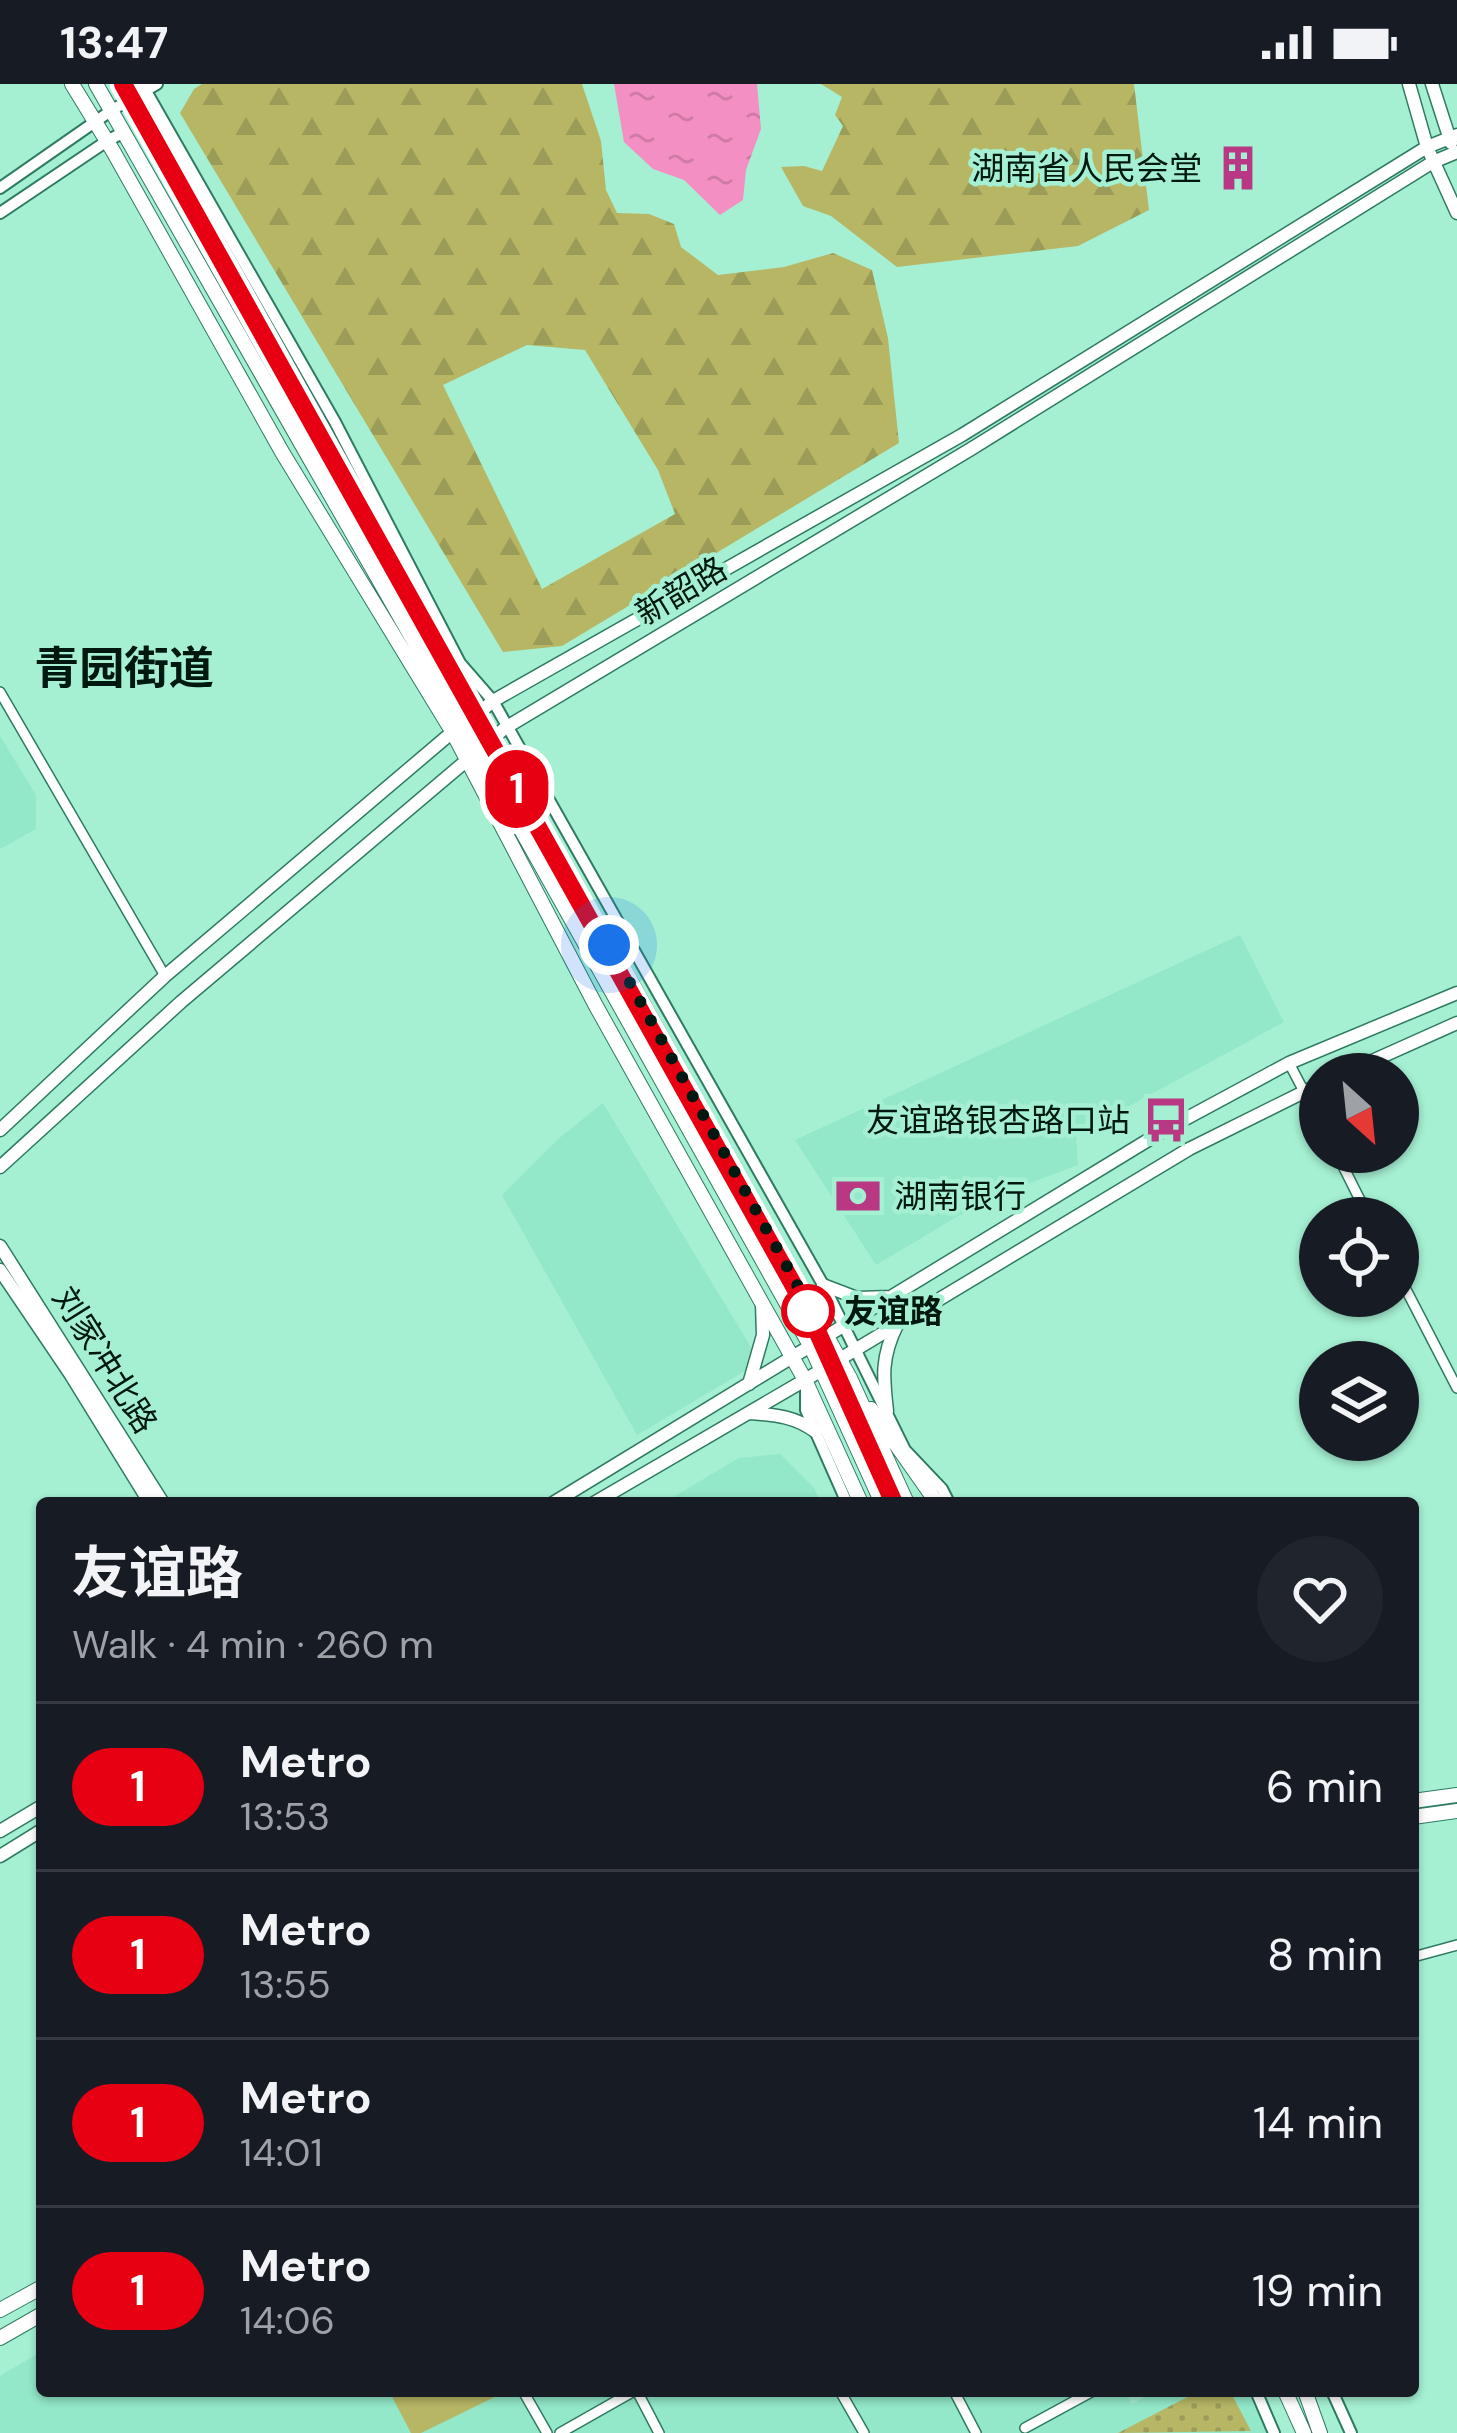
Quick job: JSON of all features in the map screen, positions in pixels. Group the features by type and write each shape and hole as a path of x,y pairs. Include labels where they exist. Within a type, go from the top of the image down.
{"main road":[{"path":"72,84 282,452 457,728"},
{"path":"96,84 457,728 596,1006 805,1380 859,1497"},
{"path":"120,84 633,986 838,1359 933,1497"},
{"path":"1409,84 1427,147 1457,212"},
{"path":"1432,84 1457,153"},
{"name":"新韶路","path":"0,1130 165,976 493,701 962,435 1427,147 1452,137"},
{"name":"新韶路","path":"0,1167 181,1002 505,728 970,449 1433,162 1457,153"},
{"path":"471,757 811,1346 879,1497"},
{"path":"563,1497 1163,1131 1289,1063 1457,993"},
{"path":"1390,1053 1457,1023"},
{"path":"604,1497 1189,1149 1299,1094"},
{"name":"刘家冲北路","path":"0,1246 159,1497"},
{"name":"刘家冲北路","path":"0,1270 146,1497"},
{"path":"823,1286 857,1298 891,1298"},
{"path":"748,1386 763,1335 762,1303"},
{"path":"886,1411 886,1347 898,1323"},
{"path":"850,1378 905,1497"},
{"path":"749,1413 787,1416 816,1432"},
{"path":"905,1450 933,1497"},
{"path":"826,1456 874,1484"},
{"path":"1419,1800 1457,1795"},
{"path":"0,1831 36,1810"},
{"path":"1419,1816 1457,1811"},
{"path":"0,1856 36,1834"},
{"path":"0,2310 36,2290"},
{"path":"0,2338 36,2317"},
{"path":"1288,2397 1304,2433"},
{"path":"1307,2397 1320,2433"}],"street":[{"path":"0,188 148,86 335,422 460,663 493,701 823,1286 905,1450 946,1497"},
{"path":"0,213 124,132"},
{"path":"0,692 165,976"},
{"path":"1289,1063 1299,1082"},
{"path":"1419,1315 1457,1388"},
{"path":"805,1380 806,1410 844,1497"},
{"path":"1419,1955 1457,1945"},
{"path":"526,2397 547,2433"},
{"path":"560,2433 625,2397"},
{"path":"639,2397 659,2433"},
{"path":"843,2397 864,2433"},
{"path":"957,2397 976,2433"},
{"path":"1024,2428 1082,2397"},
{"path":"1259,2397 1274,2433"},
{"path":"1335,2397 1351,2433"}],"shaded area":[{"path":"0,736 36,795 36,829 0,849"},
{"path":"1240,935 1284,1022 1076,1135 1078,1165 987,1199 876,1265 795,1140"},
{"path":"603,1103 760,1362 637,1435 502,1195 558,1139"},
{"path":"780,1454 818,1497 673,1497 739,1458"},
{"path":"36,2355 36,2397 1128,2397 1132,2404 1145,2397 1253,2397 1269,2433 0,2433 0,2376"}],"green space":[{"path":"202,84 582,84 601,141 606,190 617,213 649,214 674,224 681,247 718,275 784,267 833,253 872,270 888,338 899,443 562,646 503,652 180,113","holes":["527,345 585,350 658,470 675,514 542,589 443,385"]},
{"path":"821,84 1134,84 1149,210 1078,246 897,267 831,216 803,206 781,167 822,171 843,126 835,115 842,97"},
{"path":"392,2397 495,2397 421,2433 411,2433"},
{"path":"1187,2397 1233,2397 1251,2431 1118,2433"}],"water":[{"path":"614,84 757,84 761,129 746,170 743,200 720,215 684,180 653,169 624,142"}],"metro line":[{"name":"1","path":"123,84 809,1313 891,1497"}],"place":[{"name":"湖南省人民会堂","path":"1238,168"},
{"name":"友谊路银杏路口站","path":"1166,1120"},
{"name":"湖南银行","path":"858,1196"},
{"name":"友谊路","path":"808,1311"}],"district":[{"name":"青园街道","path":"124,668"}],"route":[{"path":"609,945 808,1311"}]}
